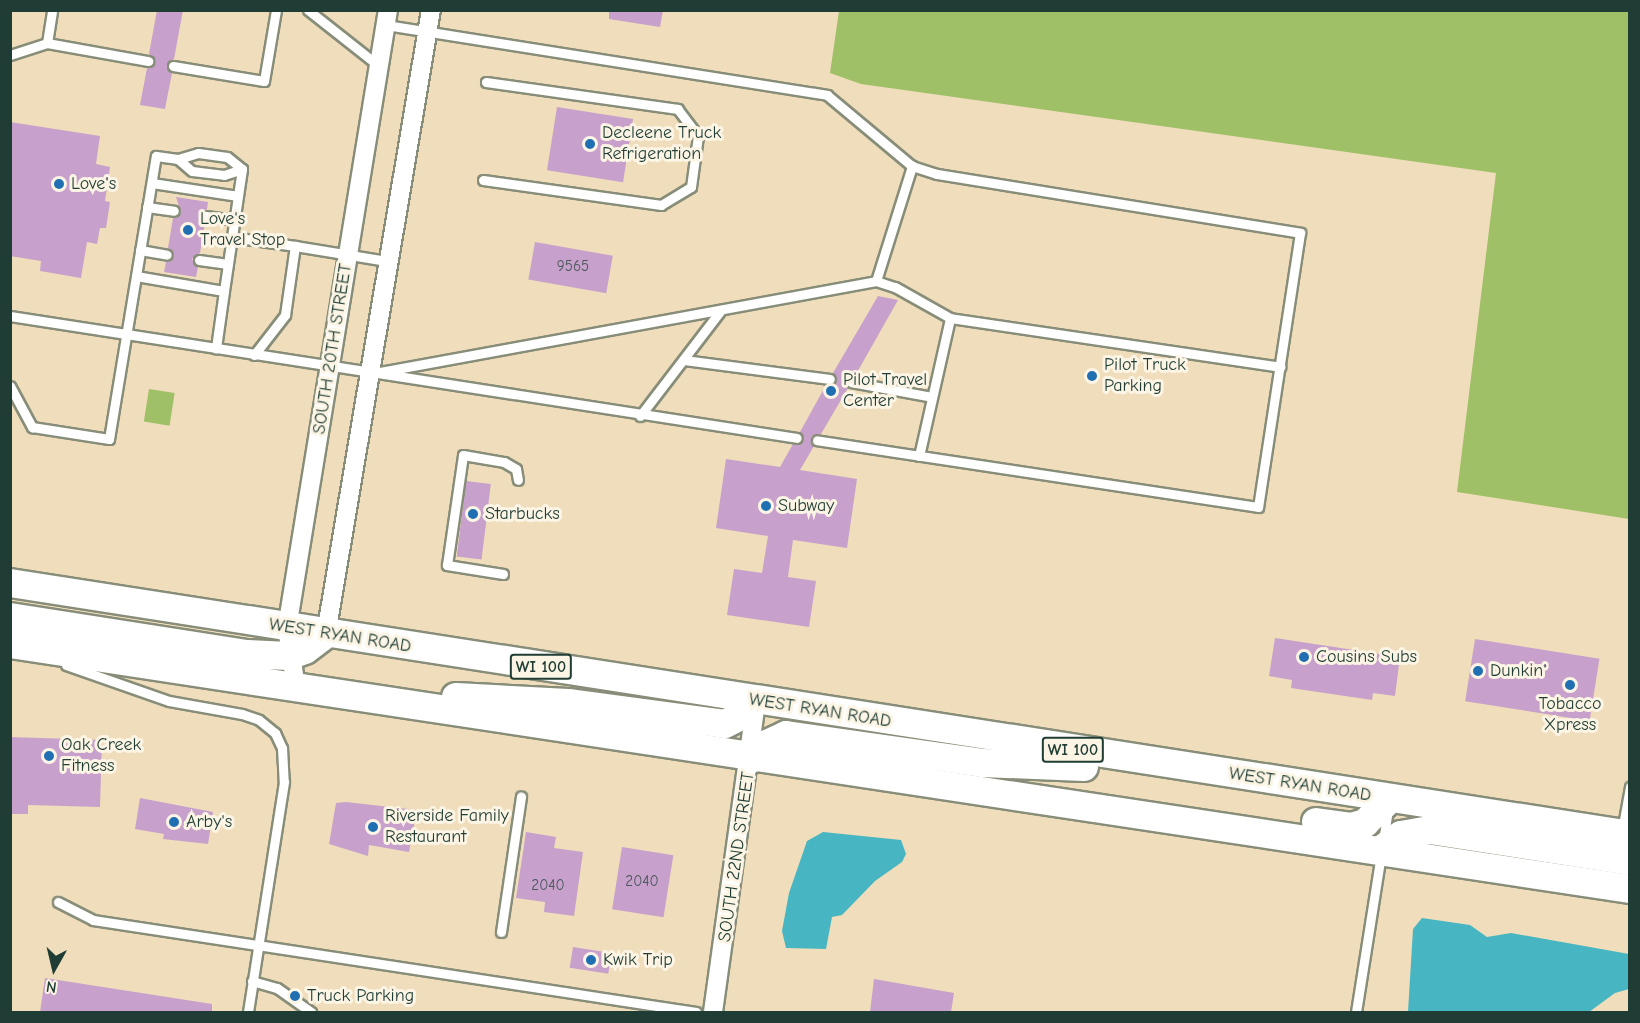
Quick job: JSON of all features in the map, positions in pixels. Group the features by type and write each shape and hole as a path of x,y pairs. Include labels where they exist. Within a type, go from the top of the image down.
{"main road":[{"name":"WEST RYAN ROAD","path":"10,584 288,642"},
{"path":"10,617 245,654 288,642 305,650 326,634"},
{"name":"WEST RYAN ROAD","path":"326,634 1626,834"},
{"path":"10,644 751,759 1382,850 1629,889"},
{"path":"395,704 439,696 568,703 725,724 741,716 756,701"},
{"path":"751,759 767,744 786,735 982,763 1103,768 1164,764"},
{"path":"1138,815 1189,811 1266,814 1351,827 1377,815 1390,799"},
{"path":"1382,850 1401,835 1430,830 1629,861"}],"street":[{"path":"326,634 431,10"},
{"name":"SOUTH 20TH STREET","path":"296,688 288,642 347,254 387,18"},
{"name":"SOUTH 22ND STREET","path":"713,1012 751,759 756,701"}],"lane":[{"path":"47,43 52,10"},
{"path":"173,66 264,81 276,10"},
{"path":"309,10 379,66"},
{"path":"387,18 427,32 827,95 912,166 937,174 1300,233 1258,507 817,440"},
{"path":"10,55 47,43 148,61"},
{"path":"483,180 661,205 691,187 698,136 678,109 486,82"},
{"path":"10,386 32,427 109,438 156,156 178,159 198,153 227,157 242,169"},
{"path":"178,159 192,171 224,175 242,169"},
{"path":"876,281 912,166"},
{"path":"216,348 242,169"},
{"path":"152,183 238,196"},
{"path":"147,207 174,211"},
{"path":"206,216 234,220"},
{"path":"232,237 387,261"},
{"path":"254,355 285,315 295,246"},
{"path":"140,250 167,255"},
{"path":"199,260 228,264"},
{"path":"136,276 224,291"},
{"path":"369,374 876,281 895,287 950,318 1280,367"},
{"path":"640,416 721,310"},
{"path":"10,316 369,374 796,438"},
{"path":"919,456 950,318"},
{"path":"684,360 830,379"},
{"path":"851,382 932,397"},
{"path":"503,574 447,565 463,455 504,462 516,469 518,480"},
{"path":"10,644 169,701 260,720 275,733 282,748 284,782 248,1012"},
{"path":"1626,834 1629,787"},
{"path":"501,932 521,796"},
{"path":"1356,1012 1390,799"},
{"path":"58,902 93,920 257,943 696,1012"},
{"path":"252,981 278,988 311,1012"}],"green space":[{"path":"839,11 1629,11 1629,519 1457,492 1496,173 861,84 830,73"},
{"path":"149,389 175,393 170,426 144,422"}],"water":[{"path":"823,832 901,840 906,854 902,862 875,881 842,915 832,917 826,949 786,948 782,931 789,893 807,841"},
{"path":"1422,918 1470,925 1487,937 1511,933 1629,954 1629,989 1615,993 1589,1012 1408,1012 1413,929"}],"building":[{"path":"157,10 183,10 174,59 167,64 172,73 165,109 140,105 147,68 154,63 149,54"},
{"path":"609,10 663,10 660,27 609,19"},
{"name":"Decleene Truck Refrigeration","path":"557,107 633,119 623,182 547,170"},
{"name":"Love's","path":"10,122 100,136 96,164 110,167 105,201 110,202 106,228 100,228 97,244 87,242 81,278 40,271 41,261 10,256"},
{"path":"176,197 208,202 207,209 199,214 205,223 200,253 192,259 198,267 196,277 164,272 166,262 174,256 168,248 173,218 181,213"},
{"path":"535,242 613,256 606,293 528,279"},
{"path":"878,296 898,300 855,376 846,378 848,388 821,434 811,436 814,446 800,470 857,479 847,548 793,540 788,577 816,581 809,627 727,615 734,569 762,573 768,536 716,528 726,459 780,467 793,444 803,442 800,432 826,385 836,383 833,373"},
{"name":"Starbucks","path":"466,481 491,484 482,559 457,556"},
{"path":"1275,638 1400,657 1395,696 1373,693 1372,700 1291,688 1292,680 1269,676"},
{"path":"1475,639 1599,659 1590,721 1465,701"},
{"path":"10,737 102,740 100,807 28,805 28,814 10,814"},
{"name":"Arby's","path":"140,798 213,812 208,844 163,839 164,834 135,829"},
{"name":"Riverside Family Restaurant","path":"346,802 417,810 409,852 369,845 368,856 329,844 336,803"},
{"name":"Kwik Trip","path":"526,832 556,837 554,848 583,852 574,916 544,912 545,902 516,898"},
{"name":"Kwik Trip","path":"622,847 673,855 664,917 612,909"},
{"name":"Kwik Trip","path":"573,947 612,953 608,974 570,968"},
{"path":"45,978 212,1004 212,1012 40,1012"},
{"path":"874,979 954,993 951,1012 870,1012"}],"place":[{"name":"Decleene Truck Refrigeration","path":"590,144"},
{"name":"Love's","path":"59,184"},
{"name":"Love's Travel Stop","path":"188,230"},
{"name":"Pilot Truck Parking","path":"1092,376"},
{"name":"Pilot Travel Center","path":"831,391"},
{"name":"Subway","path":"766,506"},
{"name":"Starbucks","path":"473,514"},
{"name":"Cousins Subs","path":"1304,657"},
{"name":"Dunkin'","path":"1478,671"},
{"name":"Tobacco Xpress","path":"1570,685"},
{"name":"Oak Creek Fitness","path":"49,756"},
{"name":"Arby's","path":"174,822"},
{"name":"Riverside Family Restaurant","path":"373,827"},
{"name":"Kwik Trip","path":"591,960"},
{"name":"Truck Parking","path":"295,996"}]}
